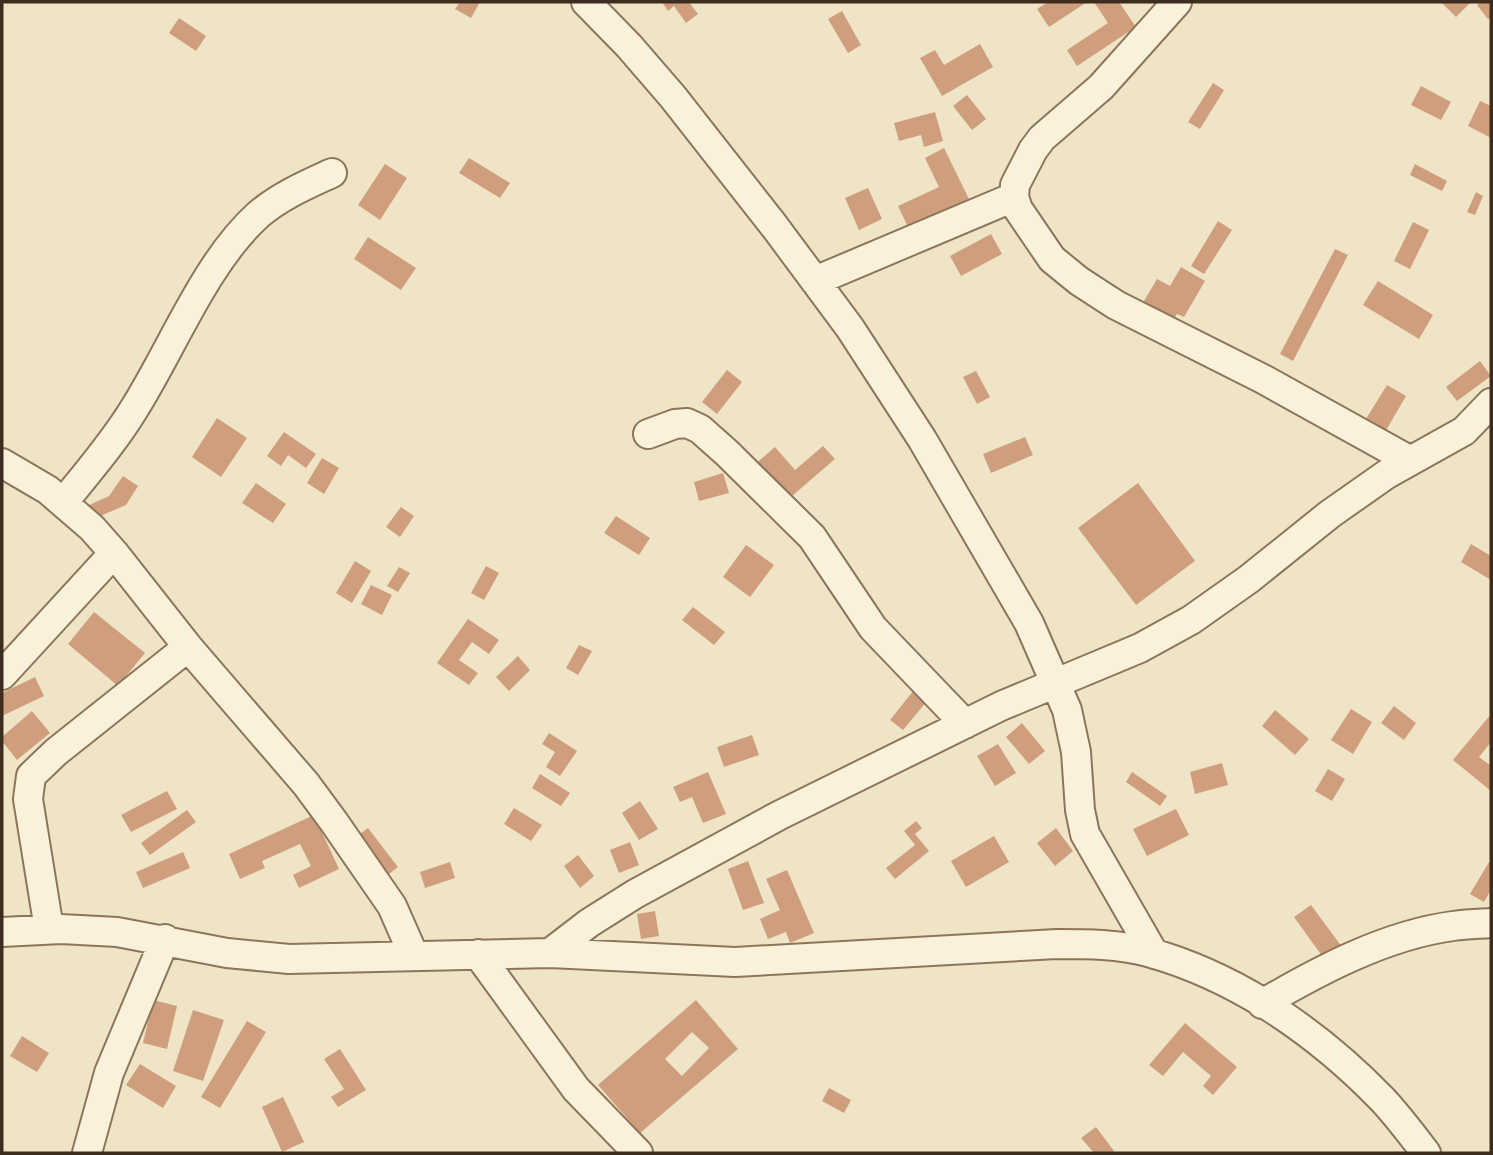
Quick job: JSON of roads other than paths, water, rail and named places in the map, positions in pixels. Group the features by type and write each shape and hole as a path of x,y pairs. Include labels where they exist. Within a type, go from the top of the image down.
{"street":[{"path":"586,2 673,97 815,281 850,328 928,450 1029,623 1067,710 1076,752 1080,810 1085,834 1154,954"},
{"path":"1177,2 1101,87 1042,138 1027,159 1015,185 1014,197 1018,208 1052,258 1088,287 1116,305 1273,384 1409,460"},
{"path":"63,503 134,410 200,292 234,242 258,215 285,195 332,173"},
{"path":"815,281 1014,197"},
{"path":"550,953 589,923 671,873 780,815 965,724 1140,648 1191,620 1249,579 1330,513 1409,460 1464,431 1491,403"},
{"path":"648,434 675,424 687,424 700,429 727,453 812,537 873,628 965,724"},
{"path":"2,463 48,490 92,528 114,552 188,647 306,784 392,906 414,956"},
{"path":"2,674 114,552"},
{"path":"49,929 28,799 31,776 56,752 188,647"},
{"path":"1262,1004 1304,980 1407,936 1453,926 1491,923"},
{"path":"2,932 49,929 117,932 165,939 227,953 289,960 550,953 735,962 1057,944 1094,945 1154,954 1187,965 1231,985 1295,1023 1333,1053 1383,1101 1426,1153"},
{"path":"87,1153 109,1073 165,939"},
{"path":"478,954 576,1089 638,1153"}]}
